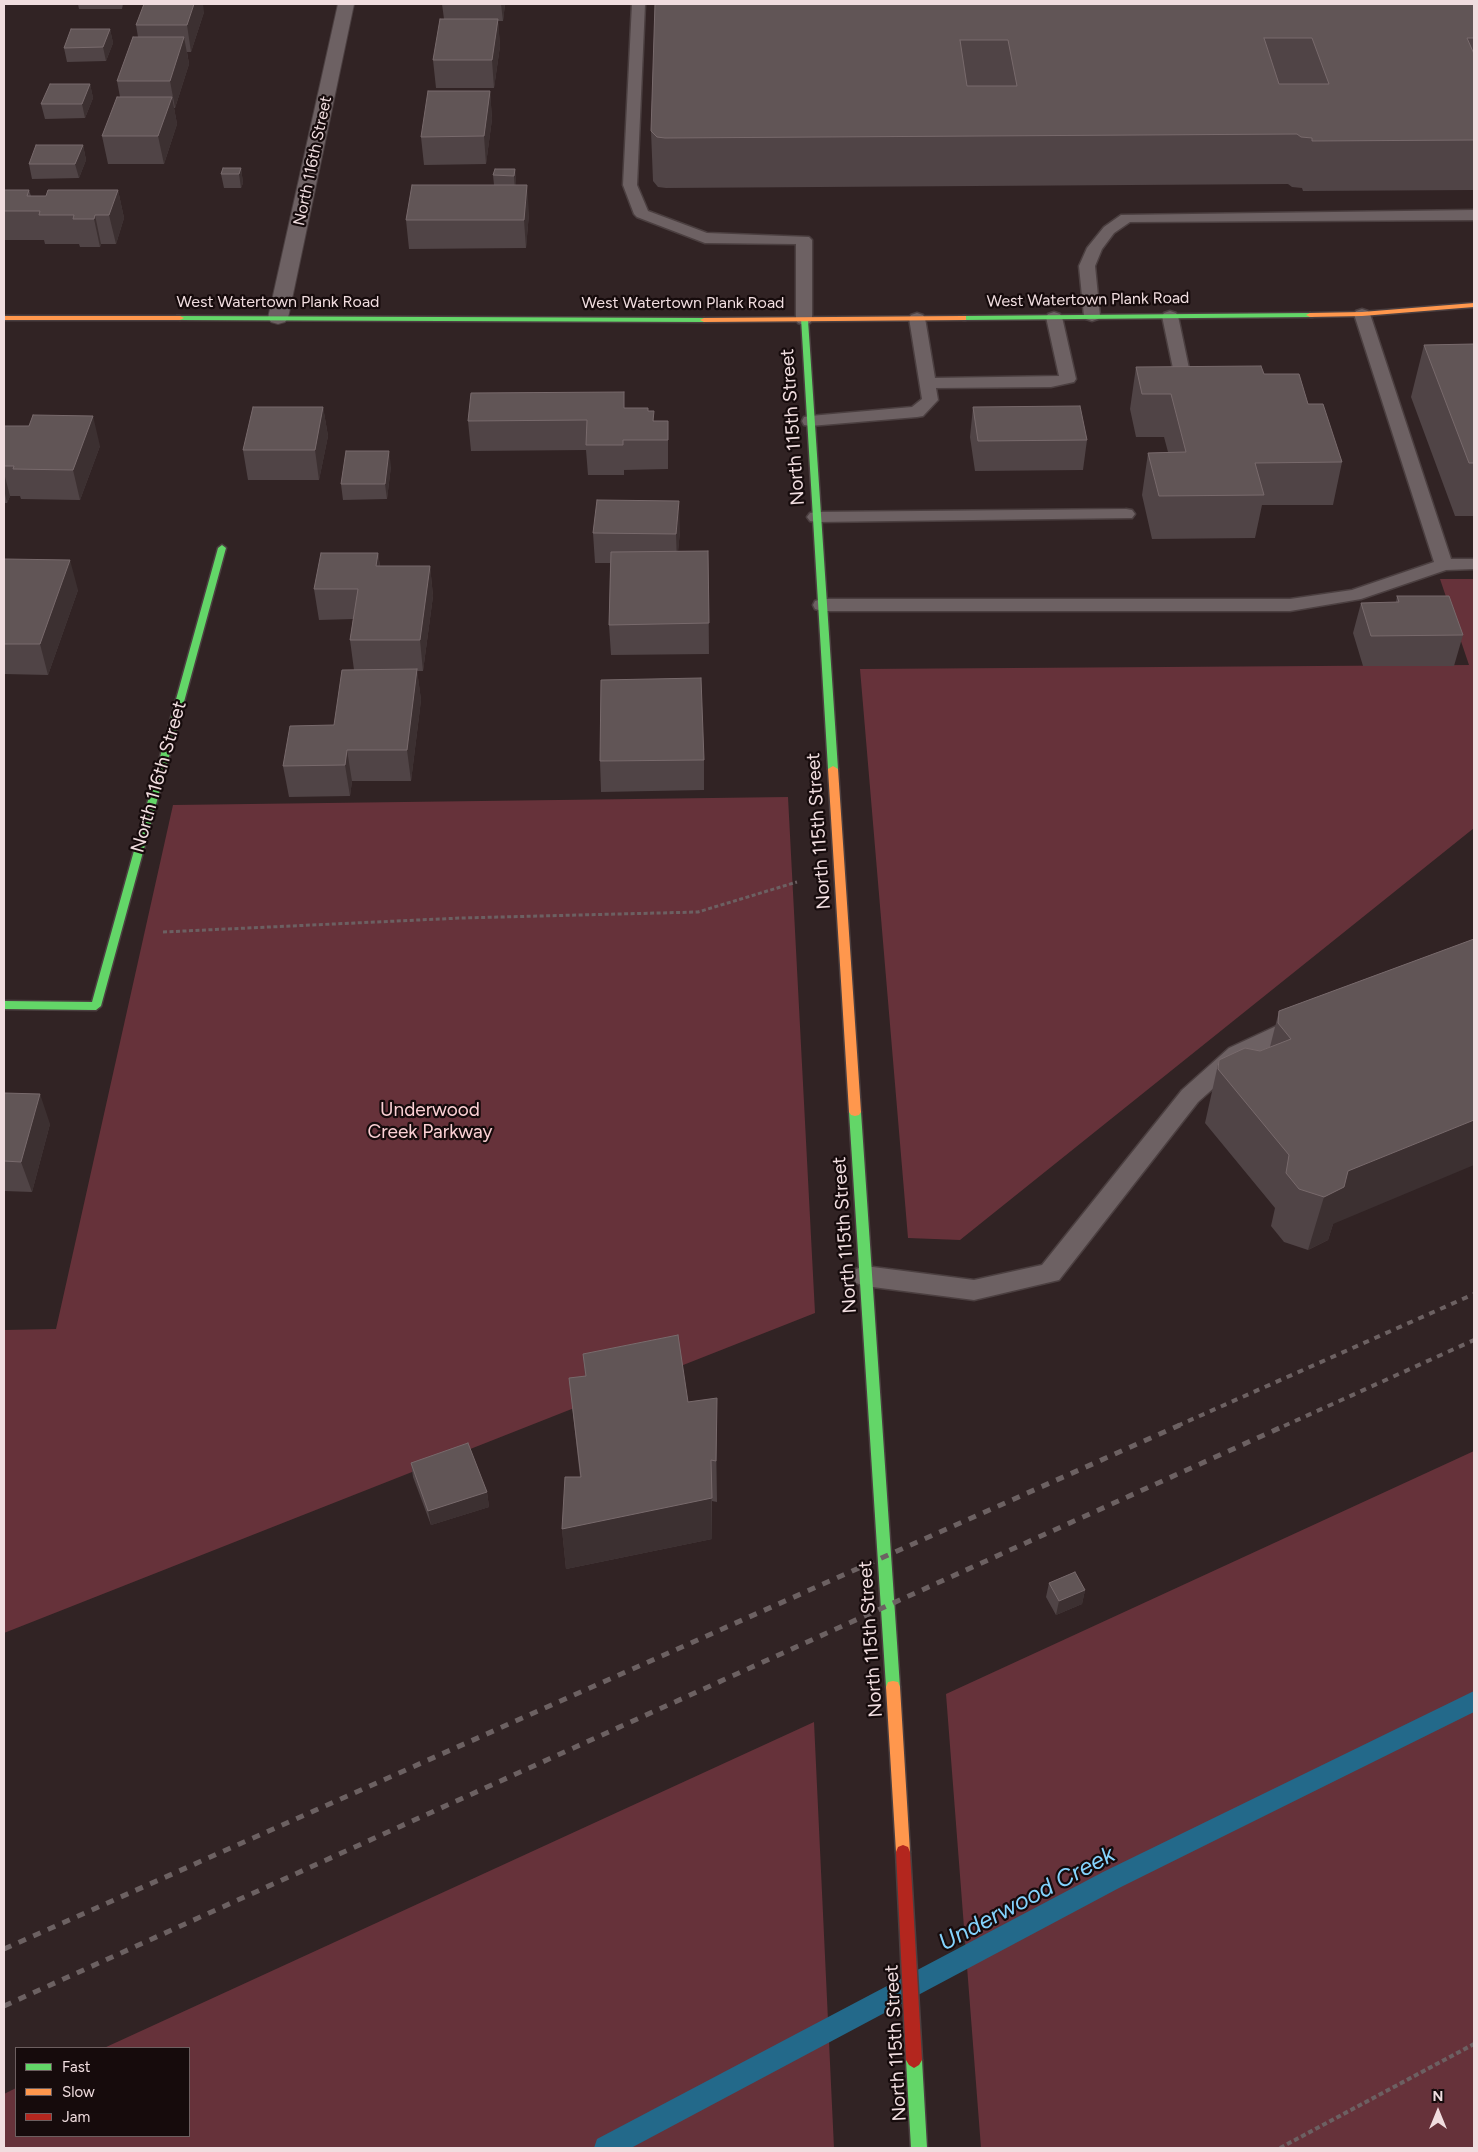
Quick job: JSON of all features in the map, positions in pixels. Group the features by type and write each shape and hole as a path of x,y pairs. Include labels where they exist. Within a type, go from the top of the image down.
{"street":[{"name":"North 116th Street","path":"278,318 346,4"},
{"name":"West Watertown Plank Road","path":"4,318 804,320 1362,314 1474,305"},
{"name":"West Watertown Plank Road","path":"1362,314 1446,319"},
{"name":"North 115th Street","path":"804,320 906,1895 919,2148"},
{"name":"North 116th Street","path":"4,1005 96,1006 222,548"}],"lane":[{"path":"638,4 630,185 642,214 705,238 804,240 804,320"},
{"path":"1092,316 1088,266 1095,248 1108,230 1126,218 1474,216"},
{"path":"1362,314 1444,565"},
{"path":"1170,316 1183,378"},
{"path":"927,383 1051,382 1068,379 1054,317"},
{"path":"810,421 917,412 930,400 917,318"},
{"path":"816,517 1126,514"},
{"path":"822,605 1290,605 1355,595 1444,565 1474,564"},
{"path":"865,1276 974,1290 1050,1273 1190,1096 1237,1054 1288,1028 1323,1014"}],"path":[{"path":"115,934 461,918 698,912 839,870"},
{"path":"1280,2148 1474,2044"}],"green space":[{"path":"1440,579 1474,579 1474,828 960,1240 908,1238 860,669 1469,665"},
{"name":"Underwood Creek Parkway","path":"788,797 815,1313 4,1633 4,1330 56,1329 173,805"},
{"path":"1474,1451 1474,2148 981,2148 946,1694"},
{"path":"814,1722 834,2148 4,2148 4,2094 15,2088 15,2137 190,2137 190,2047 106,2047"}],"building":[{"path":"144,4 194,4 187,25 136,25"},
{"path":"655,4 1474,4 1474,38 1467,38 1474,54 1474,140 1312,141 1312,138 1301,137 1297,134 665,138 657,137 651,131","holes":["1264,38 1312,38 1329,84 1279,84","960,40 1008,40 1017,86 967,86"]},
{"path":"440,19 498,19 492,60 433,60"},
{"path":"71,29 110,29 103,47 64,48"},
{"path":"133,37 184,37 170,81 117,81"},
{"path":"50,84 90,84 82,104 41,104"},
{"path":"428,91 490,91 484,136 421,137"},
{"path":"117,97 172,97 158,136 102,136"},
{"path":"36,145 83,145 75,164 29,164"},
{"path":"223,168 241,168 239,174 221,174"},
{"path":"495,169 515,169 514,176 493,175"},
{"path":"412,185 527,185 524,220 406,220"},
{"path":"4,190 29,190 27,196 46,196 48,190 118,190 109,215 95,215 94,219 73,219 74,215 39,215 40,211 4,211"},
{"path":"1474,344 1474,463 1469,463 1424,345"},
{"path":"1261,366 1264,374 1299,374 1308,404 1323,404 1342,462 1255,463 1264,495 1159,496 1148,453 1186,452 1171,394 1142,394 1136,367"},
{"path":"624,392 624,408 648,408 648,411 654,411 653,421 668,421 668,440 623,440 623,445 586,445 587,420 468,421 471,393"},
{"path":"1080,406 1087,440 978,441 973,407"},
{"path":"253,407 323,407 315,450 243,450"},
{"path":"33,415 93,416 73,470 13,469 14,466 4,466 4,426 29,426"},
{"path":"346,451 389,451 385,484 341,484"},
{"path":"597,500 679,501 676,534 593,533"},
{"path":"708,551 709,623 609,625 611,552"},
{"path":"321,553 378,553 376,566 430,566 420,640 350,640 358,589 314,589"},
{"path":"4,559 70,560 40,644 4,644"},
{"path":"1397,596 1449,596 1463,635 1371,636 1361,603 1399,602"},
{"path":"417,669 407,750 347,750 345,765 283,766 290,726 334,725 342,670"},
{"path":"701,678 704,760 600,761 601,680"},
{"path":"1474,939 1474,1120 1348,1171 1344,1187 1324,1197 1299,1189 1286,1173 1289,1155 1218,1069 1219,1060 1245,1048 1260,1051 1291,1039 1278,1023 1279,1011"},
{"path":"4,1093 40,1094 21,1162 4,1161"},
{"path":"678,1335 688,1402 717,1398 716,1461 711,1460 712,1498 562,1529 565,1477 581,1477 569,1378 586,1376 583,1354"},
{"path":"468,1443 487,1492 428,1511 411,1463"},
{"path":"1075,1572 1085,1590 1059,1601 1049,1583"}],"waterway":[{"name":"Underwood Creek","path":"606,2148 1111,1880 1474,1701"}],"railway":[{"path":"1177,1426 1474,1294"},
{"path":"1284,1426 1474,1340"},
{"path":"4,1949 1180,1425"},
{"path":"4,2006 1286,1425"}],"traffic: fast":[{"path":"963,318 1310,315"},
{"path":"180,318 704,320"},
{"path":"804,320 833,769"},
{"path":"4,1005 96,1006 222,548"},
{"path":"855,1112 893,1687"},
{"path":"914,2060 919,2148"}],"traffic: slow":[{"path":"1310,315 1362,314 1474,305"},
{"path":"4,318 180,318"},
{"path":"704,320 963,318"},
{"path":"833,769 855,1112"},
{"path":"893,1687 903,1852"}],"traffic: jam":[{"path":"903,1852 914,2060"}]}
